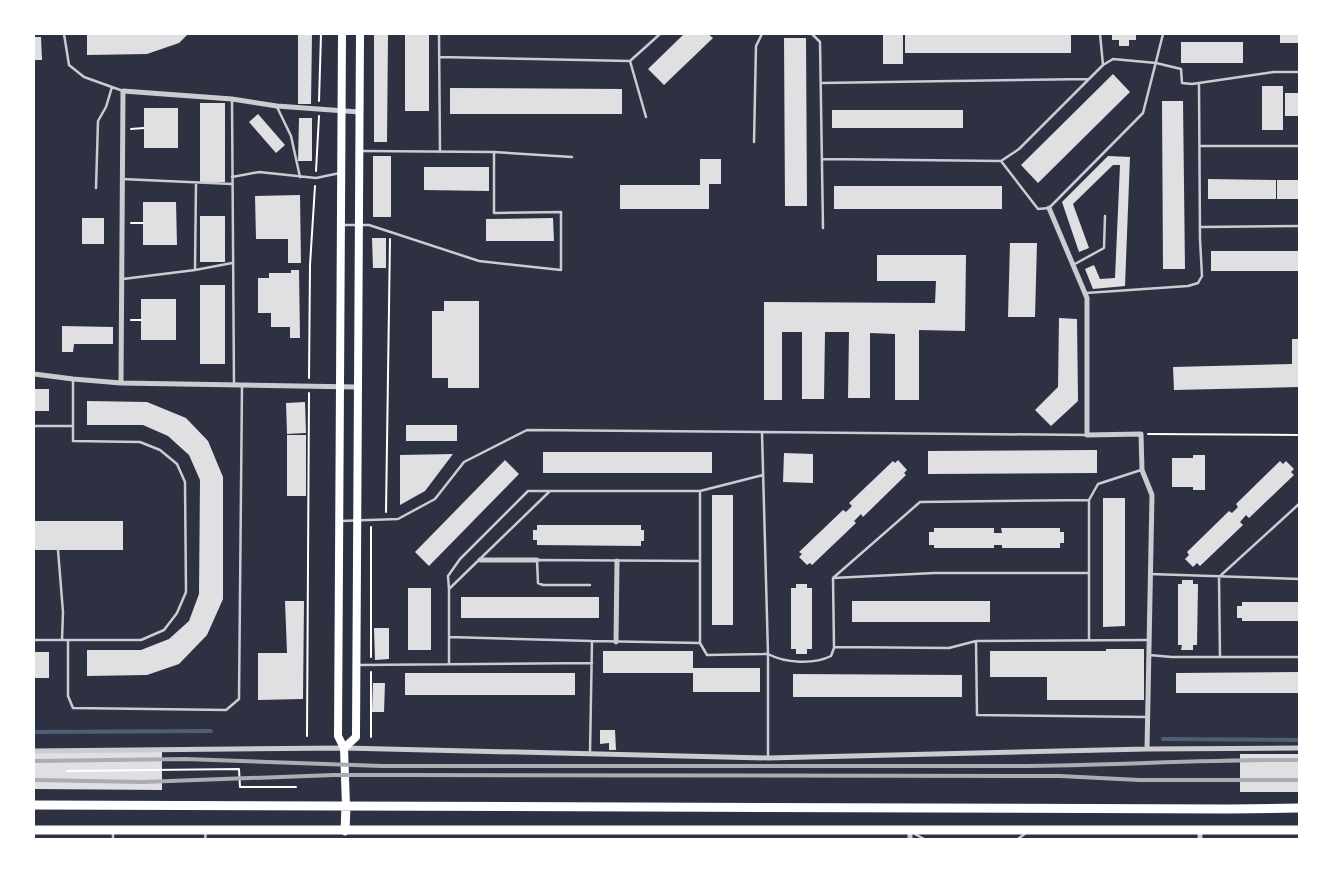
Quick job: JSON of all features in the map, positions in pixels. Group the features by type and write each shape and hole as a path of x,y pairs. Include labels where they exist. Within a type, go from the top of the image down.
{"highway":[{"path":"34,805 1299,808"},
{"path":"345,831 346,806"},
{"path":"34,830 113,835 206,835 345,831 673,835 1200,835 1299,830"}],"main road":[{"path":"342,34 338,736 344,748 346,806"},
{"path":"344,748 356,737 360,34"}],"street":[{"path":"121,383 123,91 232,99 277,106 360,112"},
{"path":"1049,208 1087,298 1087,435 1141,434 1142,470 1152,495 1147,748"},
{"path":"34,374 121,383 357,387"},
{"path":"480,560 537,560"},
{"path":"616,642 617,561"},
{"path":"34,751 344,748 768,758 1147,748 1299,748"}],"lane":[{"path":"64,34 68,65 84,77 123,91"},
{"path":"439,34 440,152"},
{"path":"440,57 630,61 660,34"},
{"path":"754,142 756,46 762,34"},
{"path":"812,34 820,42 823,228"},
{"path":"1100,34 1103,65"},
{"path":"1001,161 1038,209 1049,208 1143,113 1163,34"},
{"path":"823,159 1001,161 1019,149 1103,65 1114,59 1156,63 1181,69 1182,83 1199,84 1274,72 1299,72"},
{"path":"630,61 646,117"},
{"path":"821,83 1089,79"},
{"path":"1084,293 1188,286 1198,283 1202,276 1199,84"},
{"path":"96,188 98,121 106,107 112,87"},
{"path":"232,99 234,385"},
{"path":"277,106 291,136 300,177"},
{"path":"1200,146 1299,146"},
{"path":"359,151 494,152 572,157"},
{"path":"341,225 369,224 479,261 561,270 561,212 494,213 494,152"},
{"path":"232,177 259,172 316,178 341,173"},
{"path":"122,179 232,184"},
{"path":"195,270 196,183"},
{"path":"1073,265 1104,248 1105,216"},
{"path":"1200,227 1299,226"},
{"path":"122,279 195,270 232,263"},
{"path":"34,640 141,640 164,630 177,613 186,592 185,482 177,464 160,450 140,442 73,441 73,379"},
{"path":"68,640 68,696 73,708 226,710 239,699 242,385"},
{"path":"34,426 72,426"},
{"path":"339,521 398,519 435,499 464,462 526,430 1087,435"},
{"path":"762,433 768,654 768,758"},
{"path":"1089,639 1088,500 1098,484 1142,470"},
{"path":"449,664 448,576 460,559 528,491 700,491 763,475"},
{"path":"449,589 550,491"},
{"path":"700,491 700,643 708,655 768,654 775,658 789,661 816,661 831,656 834,647 833,578 920,502 1088,500"},
{"path":"1220,657 1219,577 1299,504"},
{"path":"58,550 63,612 62,640"},
{"path":"590,585 543,585 538,583 537,560 700,561"},
{"path":"833,578 934,573 1088,573"},
{"path":"1150,574 1299,579"},
{"path":"449,637 592,642 700,643"},
{"path":"834,647 949,648 976,641 1149,640"},
{"path":"976,641 977,715 1148,717"},
{"path":"590,754 592,642"},
{"path":"1149,655 1172,657 1299,657"},
{"path":"356,664 592,663"},
{"path":"910,835 924,839"},
{"path":"1018,839 1030,835"}],"path":[{"path":"122,129 144,128"},
{"path":"122,223 143,223"},
{"path":"371,737 370,524 386,520 390,237"},
{"path":"1141,434 1299,435"},
{"path":"67,771 239,769 240,787 296,787"}],"building":[{"path":"87,34 188,34 179,43 147,54 87,55"},
{"path":"298,34 312,34 311,104 298,104"},
{"path":"374,34 388,34 387,142 374,142"},
{"path":"405,34 429,34 429,111 405,111"},
{"path":"684,34 708,34 713,38 664,85 648,69"},
{"path":"883,34 903,34 903,64 883,64"},
{"path":"905,34 1071,34 1071,53 905,53"},
{"path":"1112,34 1136,34 1136,40 1129,40 1129,46 1119,46 1119,40 1112,40"},
{"path":"1280,34 1299,34 1299,43 1280,43"},
{"path":"34,37 41,37 42,60 34,60"},
{"path":"784,38 806,38 807,206 785,206"},
{"path":"1181,42 1243,42 1243,63 1181,63"},
{"path":"1113,74 1130,92 1038,183 1021,165"},
{"path":"1262,86 1283,86 1283,130 1262,130"},
{"path":"450,88 622,89 622,114 450,114"},
{"path":"1285,93 1299,93 1299,116 1285,116"},
{"path":"1162,101 1183,101 1185,269 1163,269"},
{"path":"200,103 225,103 225,182 200,182"},
{"path":"144,108 178,108 178,148 144,148"},
{"path":"832,110 963,110 963,128 832,128"},
{"path":"258,114 285,145 276,153 249,122"},
{"path":"299,118 312,118 312,161 298,161"},
{"path":"373,156 391,156 391,217 373,217"},
{"path":"1108,156 1130,157 1125,286 1093,289 1085,269 1094,265 1100,279 1115,278 1120,165 1113,165 1073,204 1089,248 1079,252 1062,202"},
{"path":"700,159 721,159 721,184 709,184 709,209 620,209 620,185 700,185"},
{"path":"424,167 489,167 489,191 424,190"},
{"path":"1208,179 1276,180 1276,199 1208,199"},
{"path":"1277,180 1299,180 1299,199 1277,199"},
{"path":"834,186 1002,186 1002,209 834,209"},
{"path":"300,195 301,263 288,263 288,239 256,239 255,196"},
{"path":"143,202 176,202 177,245 143,245"},
{"path":"200,216 225,216 225,262 200,262"},
{"path":"82,218 104,218 104,244 82,244"},
{"path":"553,218 554,241 486,241 486,219"},
{"path":"372,238 386,238 386,268 373,268"},
{"path":"1010,243 1037,243 1035,317 1008,317"},
{"path":"1211,251 1299,251 1299,271 1211,271"},
{"path":"877,255 966,255 965,331 919,330 919,400 895,400 895,334 870,333 870,398 848,398 849,332 825,332 824,399 802,399 802,332 782,332 782,400 764,400 764,302 935,303 936,281 877,281"},
{"path":"291,270 299,270 300,338 290,338 290,327 271,327 271,313 258,313 258,278 269,278 269,273 291,273"},
{"path":"200,285 225,285 225,364 200,364"},
{"path":"141,299 176,299 176,340 141,340"},
{"path":"444,301 479,301 479,388 448,388 448,378 432,378 432,311 444,311"},
{"path":"1059,318 1077,319 1078,401 1051,426 1035,410 1058,387"},
{"path":"62,326 113,327 113,344 74,344 73,352 62,352"},
{"path":"1292,339 1299,339 1299,387 1174,390 1173,367 1292,364"},
{"path":"34,389 49,389 49,411 34,411"},
{"path":"87,401 147,402 186,418 208,441 223,477 223,599 207,635 179,664 147,675 87,676 87,650 141,650 169,639 189,621 199,594 200,480 189,455 168,436 143,425 87,425"},
{"path":"305,402 306,433 287,434 286,403"},
{"path":"406,425 457,425 457,441 406,441"},
{"path":"287,435 306,435 306,496 287,496"},
{"path":"1097,450 1097,473 928,474 928,451"},
{"path":"543,452 712,452 712,473 543,473"},
{"path":"784,453 813,454 813,483 783,482"},
{"path":"453,454 425,491 400,505 400,455"},
{"path":"1193,455 1205,455 1205,490 1193,490 1193,487 1172,487 1172,458 1193,458"},
{"path":"505,460 519,474 429,566 415,552"},
{"path":"898,460 907,470 904,473 906,475 863,517 861,514 854,521 856,523 812,565 810,563 807,565 799,557 802,554 799,552 843,510 846,512 852,506 849,503 893,461 895,463"},
{"path":"1280,461 1283,464 1286,461 1294,469 1291,472 1294,475 1249,518 1246,515 1240,522 1243,525 1200,566 1197,563 1193,567 1185,559 1189,555 1187,552 1229,511 1232,513 1238,507 1236,504"},
{"path":"712,495 733,495 733,625 712,625"},
{"path":"1103,498 1125,498 1125,626 1103,627"},
{"path":"34,521 123,521 123,550 34,550"},
{"path":"537,525 641,525 641,530 644,530 644,541 641,541 641,546 537,545 537,540 533,540 533,530 537,530"},
{"path":"934,528 994,528 994,533 1002,533 1001,528 1060,528 1060,532 1064,532 1064,543 1060,543 1060,548 1002,548 1002,545 994,545 994,548 934,548 934,545 929,545 929,532 934,532"},
{"path":"1182,580 1193,580 1193,584 1198,584 1197,645 1193,645 1193,650 1181,650 1182,645 1178,645 1178,584 1182,584"},
{"path":"796,584 807,584 807,588 812,588 812,649 807,649 807,654 796,654 796,649 791,649 791,588 796,588"},
{"path":"408,588 431,588 431,650 408,650"},
{"path":"461,597 599,597 599,618 461,618"},
{"path":"285,601 304,601 303,699 258,700 258,653 287,653"},
{"path":"852,601 990,601 990,622 852,622"},
{"path":"1242,602 1299,602 1299,621 1242,621 1242,618 1237,618 1237,606 1242,606"},
{"path":"374,628 389,628 389,659 375,660"},
{"path":"1106,649 1144,649 1144,700 1047,700 1047,677 990,677 990,651 1106,651"},
{"path":"603,651 693,651 693,668 760,668 760,692 693,692 693,673 603,673"},
{"path":"34,652 49,652 49,678 34,678"},
{"path":"1299,672 1299,693 1176,693 1176,673"},
{"path":"405,673 575,673 575,695 405,695"},
{"path":"793,674 962,675 962,697 793,697"},
{"path":"373,683 385,683 384,712 372,712"},
{"path":"600,730 615,730 616,750 609,750 609,743 600,744"},
{"path":"34,750 162,750 162,790 34,789"},
{"path":"1240,754 1299,754 1299,792 1240,792"}],"waterway":[{"path":"34,732 211,731"},
{"path":"1163,739 1299,740"}],"railway":[{"path":"34,761 185,759 382,766 1012,766 1299,760"},
{"path":"34,780 143,782 334,775 1060,776 1139,780 1299,780"}]}
